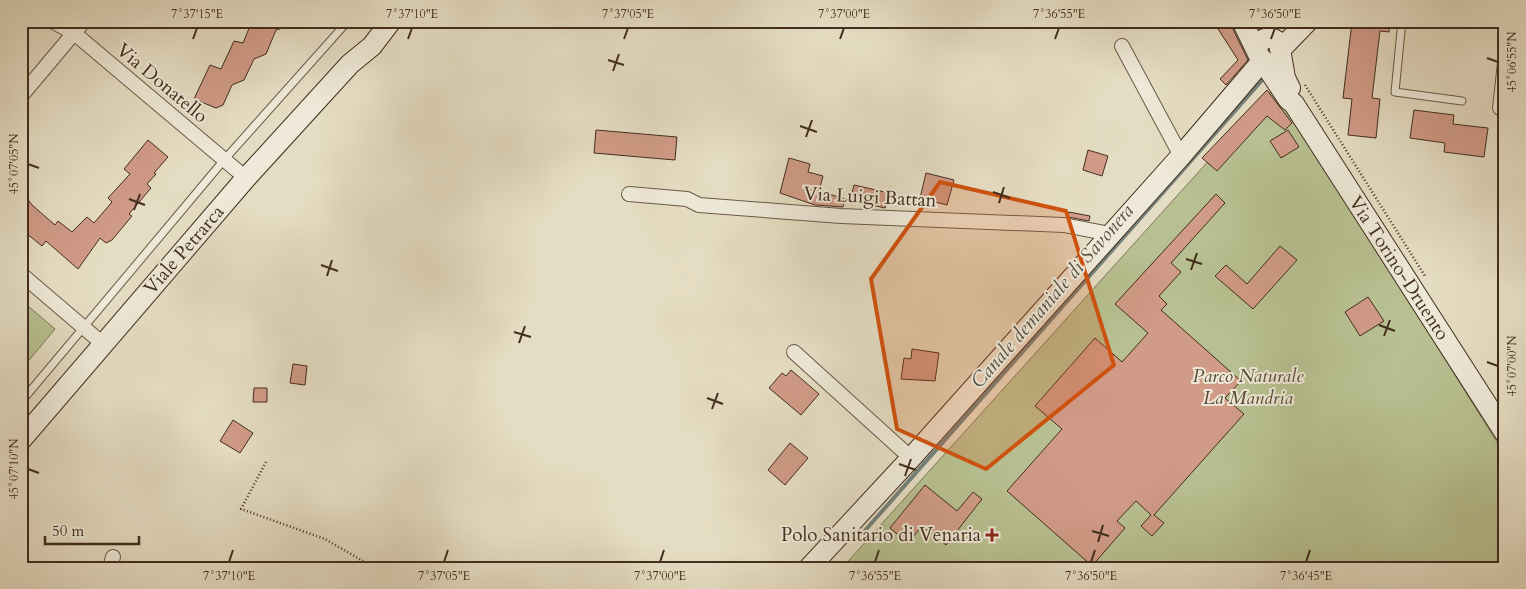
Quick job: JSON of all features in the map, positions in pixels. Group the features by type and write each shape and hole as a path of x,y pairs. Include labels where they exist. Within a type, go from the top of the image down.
{"street":[{"name":"Via Donatello","path":"52,21 74,33 246,178"},
{"path":"21,96 84,21"},
{"name":"Viale Petrarca","path":"350,64 362,38 374,21"},
{"name":"Viale Petrarca","path":"21,440 246,178 350,64 372,46 391,21"},
{"name":"Via Torino-Druento","path":"1242,21 1271,48"},
{"name":"Via Torino-Druento","path":"1256,21 1271,48 1288,99 1294,104 1505,432"},
{"path":"818,561 846,539 886,485 1178,159 1295,21"},
{"path":"1271,48 1308,21"},
{"path":"1122,46 1178,159"},
{"path":"1500,108 1505,63"},
{"name":"Via Luigi Battan","path":"629,194 686,199 700,205 841,216 1064,225 1110,234"},
{"path":"21,274 103,344"},
{"path":"794,352 911,458"}],"lane":[{"path":"21,402 224,160 348,21"},
{"path":"1402,21 1395,92 1462,101"}],"path":[{"path":"1300,77 1426,277"},
{"path":"266,462 240,508 325,539 375,568"}],"highlighted area":[{"path":"940,182 1066,211 1114,365 986,469 897,429 871,279"}],"green space":[{"name":"Parco Naturale La Mandria","path":"1275,87 1505,455 1505,568 842,568"},
{"path":"21,300 55,329 21,370"}],"building":[{"path":"252,21 297,21 297,24 276,30 266,54 254,59 244,80 232,85 223,105 216,108 194,99 210,65 221,69 234,41 243,43"},
{"path":"1213,21 1229,21 1248,60 1226,85 1220,79 1238,60"},
{"path":"1390,21 1389,32 1380,31 1372,98 1380,99 1376,138 1348,135 1352,99 1343,98 1352,22"},
{"path":"1267,90 1292,123 1285,130 1267,116 1217,171 1202,158"},
{"path":"1414,110 1454,115 1453,124 1488,128 1484,157 1444,152 1445,143 1410,138"},
{"path":"596,130 677,137 675,160 594,153"},
{"path":"1288,130 1299,147 1281,158 1270,141"},
{"path":"148,140 168,157 147,184 151,188 129,214 132,216 112,240 106,243 100,238 78,269 46,241 42,246 21,229 21,190 32,205 55,225 58,221 72,232 87,217 94,223 112,202 108,198 130,174 124,169"},
{"path":"1088,150 1108,156 1102,176 1083,170"},
{"path":"789,158 810,164 808,172 823,176 819,191 845,199 843,207 815,205 780,193"},
{"path":"926,173 954,180 947,205 920,198"},
{"path":"854,185 889,193 885,208 850,200"},
{"path":"1216,194 1225,203 1171,263 1181,272 1159,296 1167,304 1161,310 1241,381 1225,398 1244,414 1154,515 1164,523 1152,536 1141,526 1151,515 1136,501 1117,521 1125,528 1092,566 1007,491 1062,429 1035,406 1095,338 1122,362 1148,333 1115,304"},
{"path":"1069,212 1090,216 1089,221 1068,217"},
{"path":"1280,246 1297,260 1253,309 1215,276 1226,265 1247,284"},
{"path":"1368,297 1384,321 1360,336 1345,312"},
{"path":"912,349 939,353 935,381 901,379 904,358 911,359"},
{"path":"293,364 307,366 305,385 290,383"},
{"path":"791,370 819,394 801,415 769,388 782,373 786,376"},
{"path":"254,388 267,388 267,402 253,402"},
{"path":"233,420 253,433 240,453 220,441"},
{"path":"790,443 808,458 785,485 768,470"},
{"path":"925,485 957,511 973,492 982,499 946,545 922,526 908,543 890,528"}],"waterway":[{"name":"Canale demaniale di Savonera","path":"862,534 1264,78"}],"place":[{"name":"Polo Sanitario di Venaria","path":"992,535"}]}
